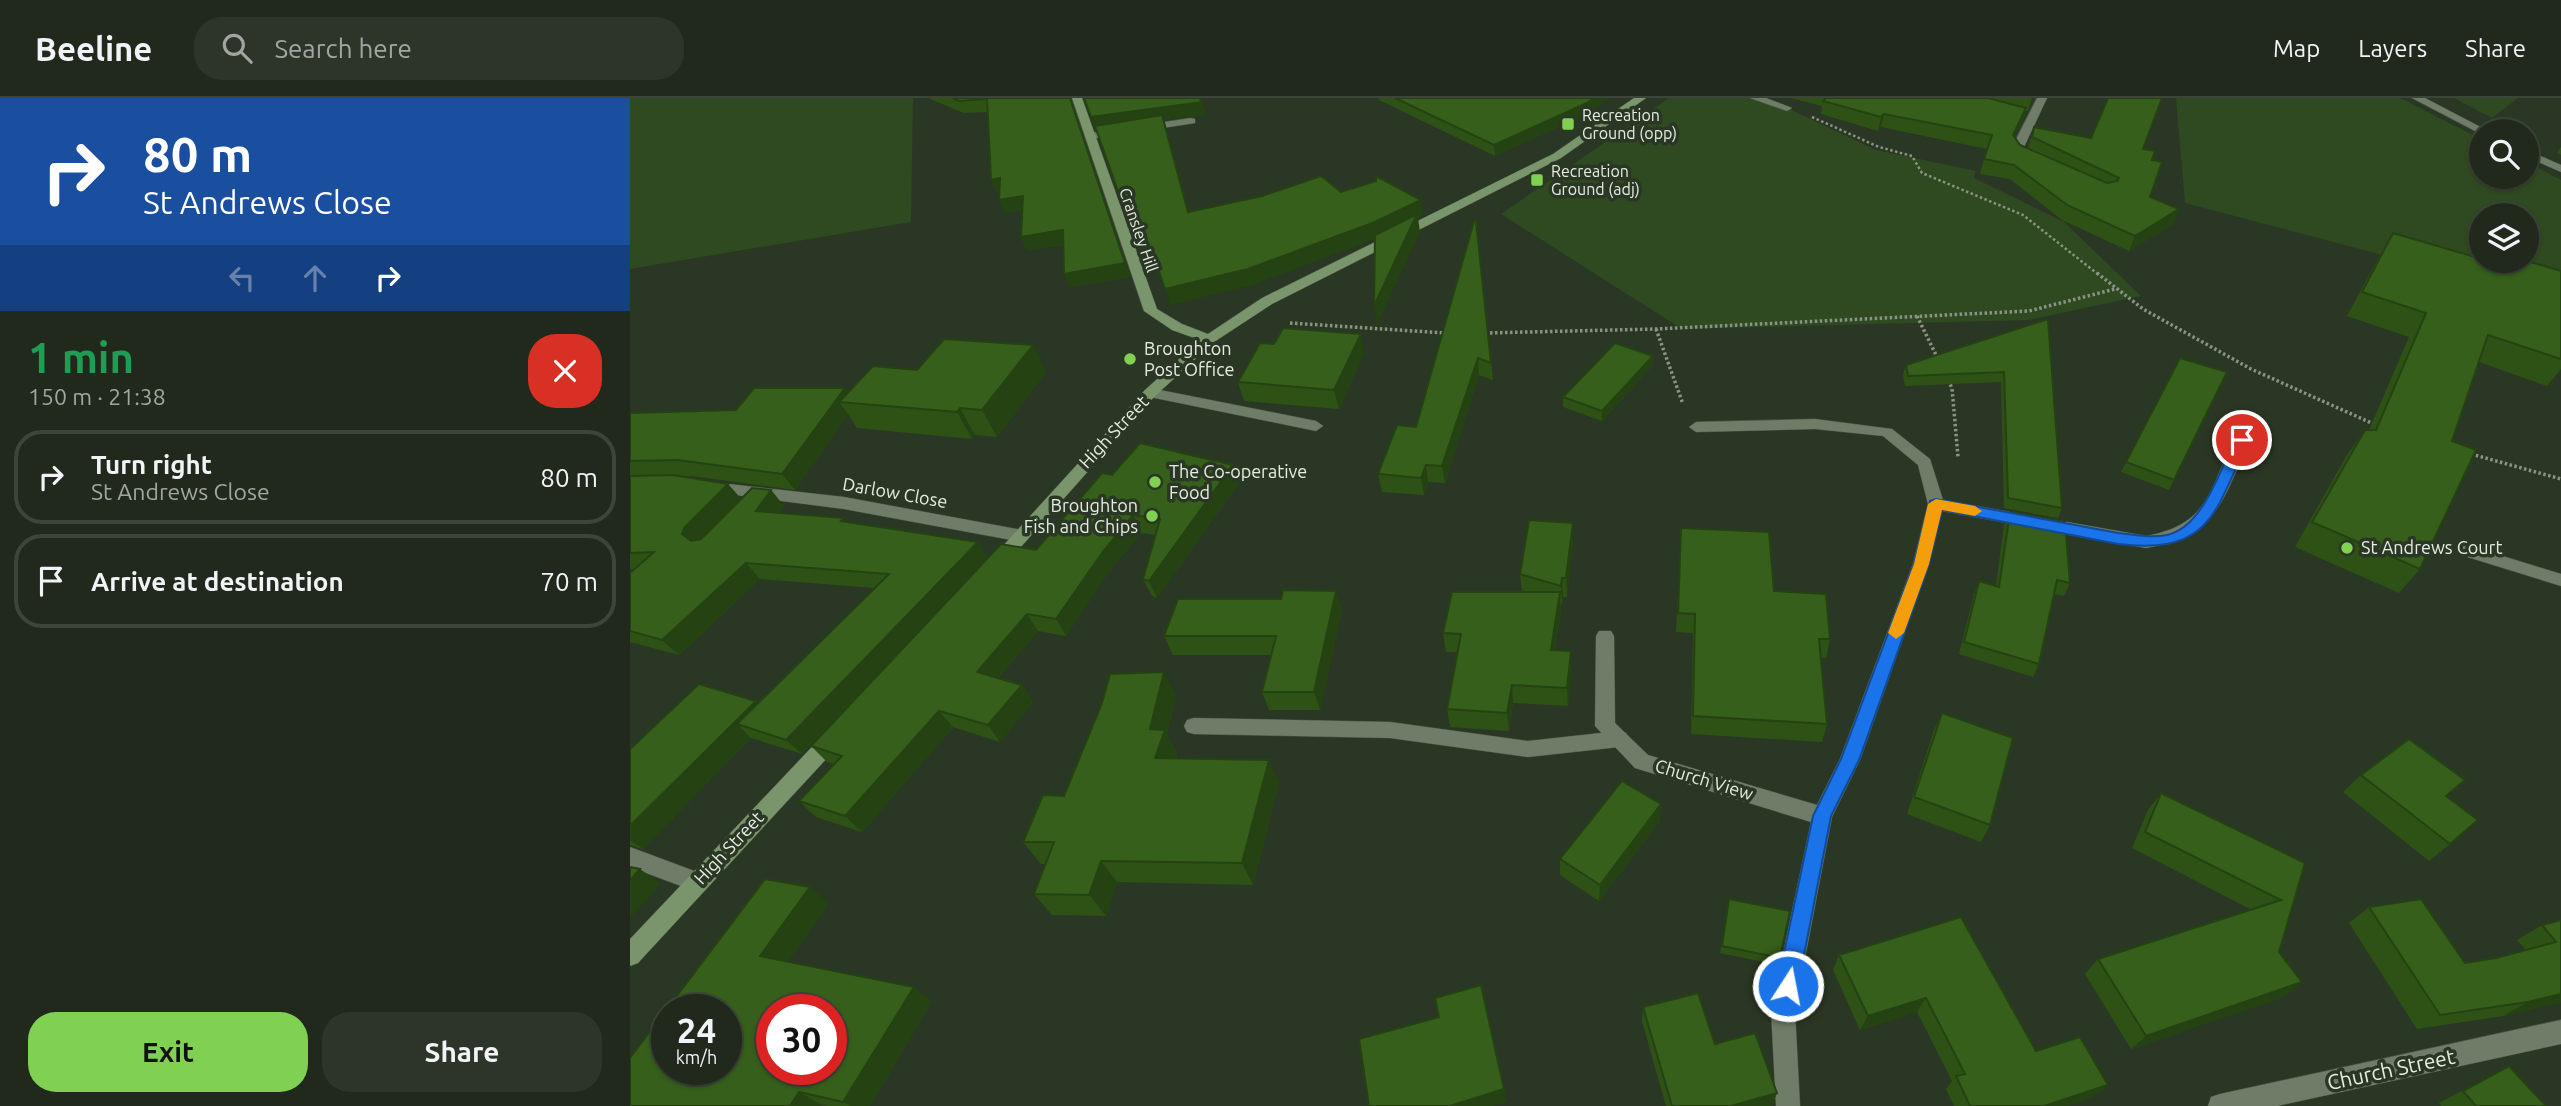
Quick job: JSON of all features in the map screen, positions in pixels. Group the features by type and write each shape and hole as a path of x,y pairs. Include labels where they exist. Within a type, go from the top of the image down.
{"street":[{"name":"Cransley Hill","path":"1077,98 1151,311 1177,327 1209,339"},
{"name":"High Street","path":"984,577 1150,393 1209,339 1267,301 1557,156 1641,98"},
{"path":"1755,98 1787,108"},
{"path":"2020,152 2042,98"},
{"path":"2417,98 2469,124"},
{"path":"2019,115 2032,118"},
{"path":"1091,136 1191,121"},
{"path":"2539,159 2561,169"},
{"path":"1150,393 1316,426"},
{"path":"1696,427 1815,424 1887,432 1925,463 1936,504 1921,564 1850,760 1822,816 1783,1010 1788,1106"},
{"path":"1936,504 2118,538 2146,542 2171,540 2189,531 2203,519 2242,440"},
{"name":"Darlow Close","path":"691,484 755,500 844,503 1022,536"},
{"path":"2467,551 2561,580"},
{"name":"Church View","path":"1605,636 1605,726 1642,761 1822,816"},
{"name":"High Street","path":"630,956 850,719"},
{"path":"1194,726 1390,730 1528,749 1619,739"},
{"path":"630,858 696,882"},
{"name":"Church Street","path":"2220,1106 2561,1032"}],"path":[{"path":"1787,108 1879,148 1912,156 1922,173 2023,215 2143,309 2251,369 2377,426"},
{"path":"1477,333 1656,329 2029,311 2115,289"},
{"path":"1250,312 1300,325 1450,333"},
{"path":"1917,316 1940,364"},
{"path":"1656,329 1678,392 1696,427"},
{"path":"1946,376 1952,388 1959,508"},
{"path":"2469,453 2561,479"}],"green space":[{"path":"630,98 913,98 911,222 630,269"},
{"path":"1669,98 1755,98 1787,108 1876,150 1976,171 1974,178 2064,222 2141,296 2029,320 1682,329 1501,214"},
{"path":"2176,98 2400,98 2469,133 2469,189 2539,189 2539,168 2561,180 2561,302 2185,203"},
{"path":"2454,98 2518,98 2492,118"}],"building":[{"path":"953,98 1070,98 1125,263 1064,274 1063,230 1021,237 1023,196 999,200 1000,178 991,180 987,99 959,101"},
{"path":"1084,98 1199,98 1202,102 1091,117"},
{"path":"1395,98 1594,98 1494,145"},
{"path":"1826,98 1988,98 2026,108 2013,135 2020,145 2107,183 2119,178 2032,137 2034,127 2091,138 2108,98 2162,98 2143,149 2155,151 2152,160 2162,162 2150,197 2179,209 2135,236 2067,205 2014,165 1984,159 1992,135 1884,114 1881,117 1823,101"},
{"path":"1162,115 1188,212 1262,196 1321,176 1341,192 1376,181 1376,176 1421,200 1375,222 1248,269 1165,289 1154,257 1142,259 1095,126"},
{"path":"1417,214 1374,306 1375,235"},
{"path":"1474,221 1491,363 1478,358 1442,466 1426,465 1421,478 1378,474 1397,425 1416,427"},
{"path":"2393,233 2469,255 2469,273 2539,273 2539,265 2561,271 2561,359 2488,335 2452,441 2476,450 2420,569 2312,522 2365,430 2376,430 2426,313 2362,292"},
{"path":"2048,319 2062,508 2008,498 2004,372 1908,376 1906,365"},
{"path":"1283,328 1361,334 1334,390 1238,382 1260,343 1274,344"},
{"path":"944,339 1033,345 982,410 960,408 957,412 839,402 873,366 917,370"},
{"path":"1615,343 1653,356 1602,411 1563,397"},
{"path":"2180,358 2227,372 2174,480 2126,462"},
{"path":"754,388 845,388 782,474 677,460 630,461 630,413 736,410"},
{"path":"1140,443 1233,465 1149,581 1143,579 1160,519 1133,515 1102,553 1056,619 1027,614 977,672 1022,685 988,725 939,711 845,816 799,801 842,756 811,746 1001,544 1036,550 1102,473 1112,475"},
{"path":"673,475 728,484 684,528 682,534 691,541 701,539 752,488 771,490 756,511 844,518 841,521 978,542 786,740 737,724 889,574 746,563 662,640 630,631 630,573 654,552 630,553 630,476"},
{"path":"2010,512 2065,522 2070,583 2057,580 2039,664 1964,642 1979,581 1999,587"},
{"path":"1529,520 1573,523 1566,578 1562,578 1561,586 1520,574"},
{"path":"1681,528 1769,532 1774,591 1826,594 1830,639 1819,639 1827,724 1693,716 1695,614 1678,613"},
{"path":"1283,590 1336,591 1314,692 1262,692 1276,636 1164,636 1178,599 1281,599"},
{"path":"1452,592 1560,592 1551,650 1571,651 1567,688 1512,685 1507,713 1447,709 1461,634 1443,633"},
{"path":"1164,672 1150,729 1165,730 1155,758 1269,760 1242,863 1101,861 1089,895 1034,894 1054,842 1023,842 1043,795 1064,796 1102,703 1110,674"},
{"path":"699,684 756,701 630,826 630,749"},
{"path":"1942,713 2013,738 1990,825 1914,797"},
{"path":"2409,739 2465,780 2446,796 2478,820 2450,844 2361,775"},
{"path":"1622,781 1661,804 1600,885 1560,859"},
{"path":"2161,793 2305,863 2279,952 2302,982 2146,1036 2098,959 2281,900 2145,832"},
{"path":"630,867 640,869 630,880"},
{"path":"765,879 810,887 760,956 914,987 843,1102 799,1092 790,1106 630,1106 630,1058 651,1030 651,1085 742,1085 742,994 678,994"},
{"path":"1729,899 1790,911 1780,958 1722,946"},
{"path":"2421,899 2465,963 2556,942 2542,925 2561,920 2561,994 2528,1002 2440,1015 2369,907"},
{"path":"1961,917 2036,1051 2080,1037 2108,1085 2044,1106 1970,1106 1956,1076 1965,1074 1926,998 1868,1016 1839,955"},
{"path":"1481,985 1504,1089 1450,1106 1369,1106 1359,1039 1439,1017 1435,998"},
{"path":"1698,993 1715,1044 1755,1033 1777,1093 1731,1106 1672,1106 1643,1007"},
{"path":"2509,1066 2546,1106 2476,1106 2463,1091"}],"slow traffic":[{"path":"1896,633 1921,564 1936,504 1975,511"}],"place":[{"name":"Recreation Ground (opp)","path":"1568,124"},
{"name":"Recreation Ground (adj)","path":"1537,180"},
{"name":"Broughton Post Office","path":"1130,359"},
{"name":"The Co-operative Food","path":"1155,482"},
{"name":"Broughton Fish and Chips","path":"1152,516"},
{"name":"St Andrews Court","path":"2347,548"}],"route":[{"path":"1788,986 1822,816 1850,760 1886,662 1921,564 1936,504 2118,538 2146,542 2171,540 2189,531 2203,519 2242,440"}]}
